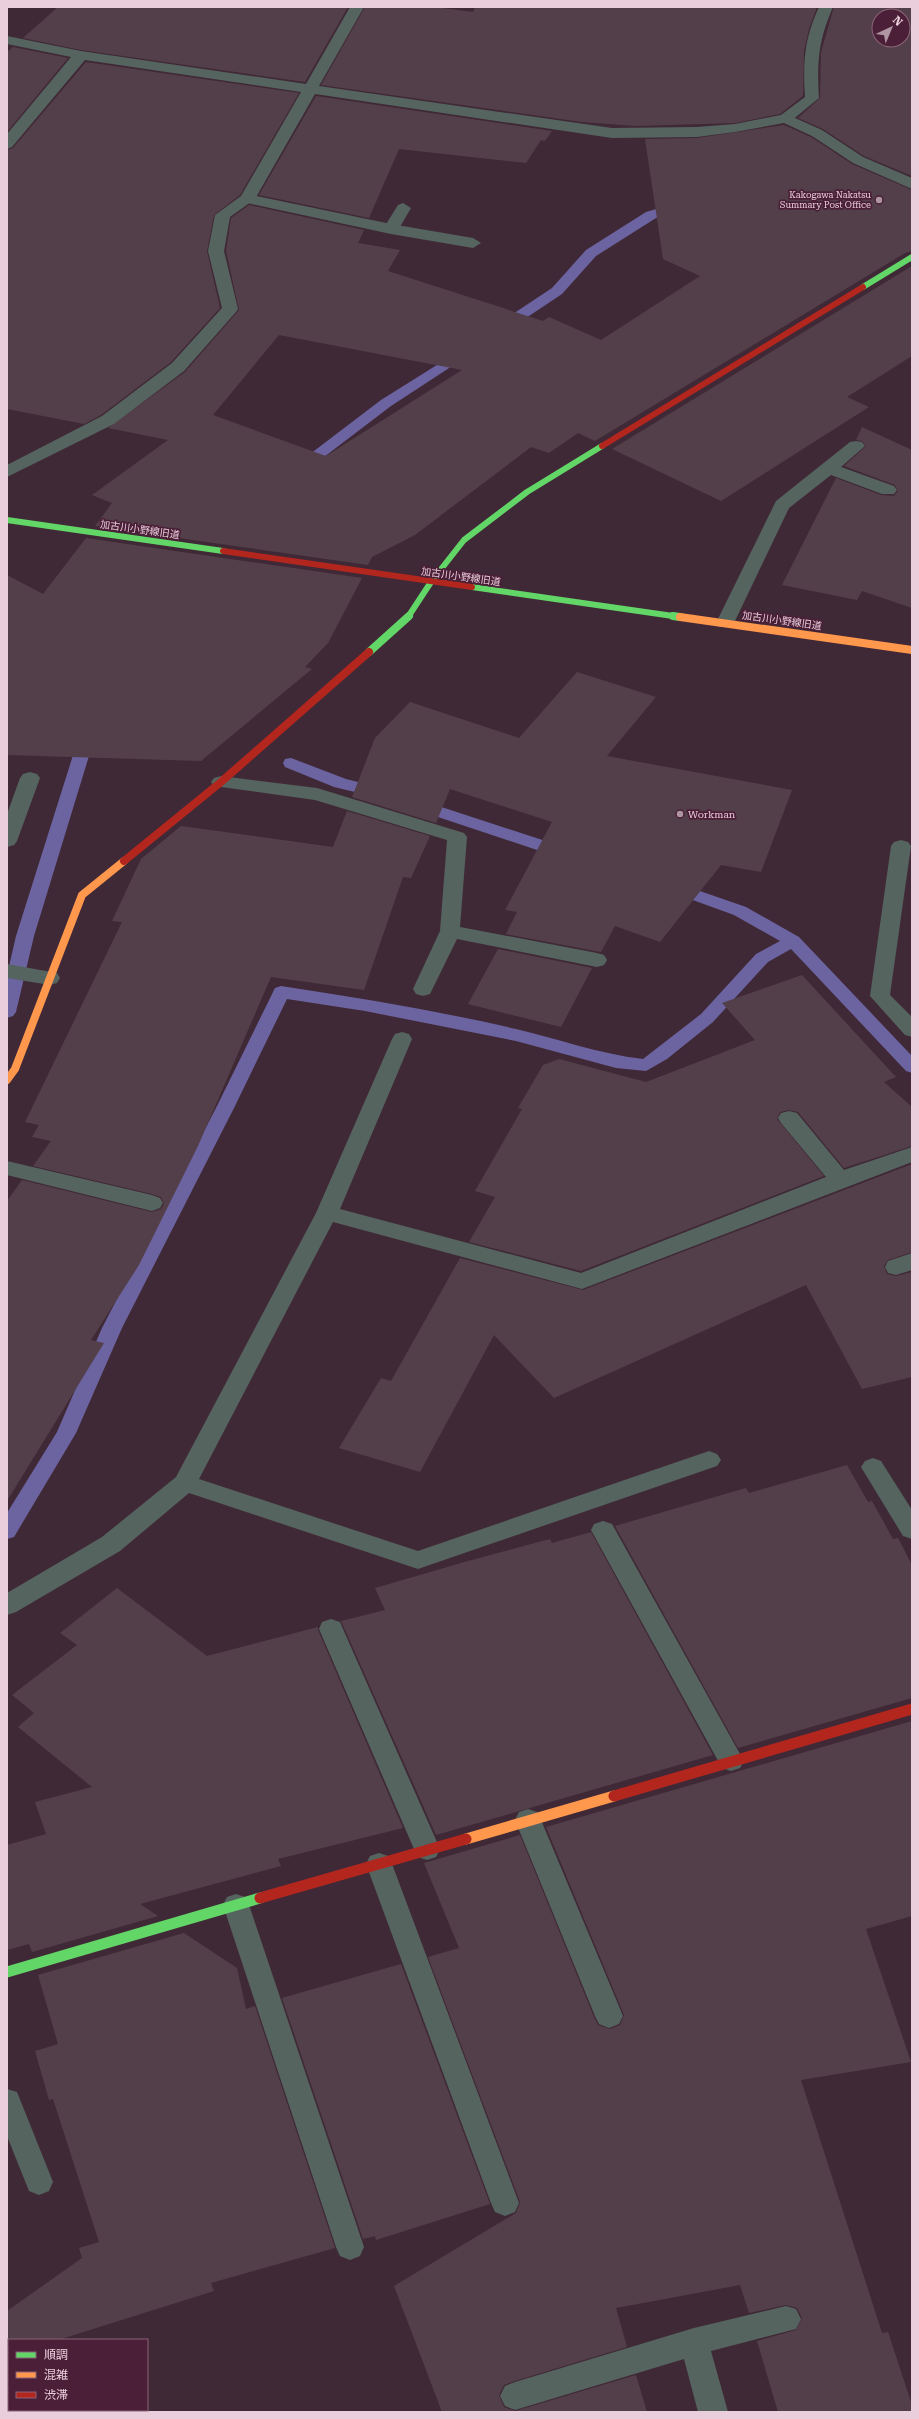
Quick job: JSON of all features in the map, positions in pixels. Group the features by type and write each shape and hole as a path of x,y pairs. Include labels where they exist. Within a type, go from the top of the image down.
{"street":[{"path":"7,472 108,420 178,368 230,309 216,251 223,215 247,199 358,7"},
{"path":"7,40 81,55 311,90 612,133 697,132 735,128 786,118 812,98 810,60 819,23 826,7"},
{"path":"7,144 81,55"},
{"path":"786,118 817,133 858,160 912,184"},
{"path":"247,199 392,229 473,242"},
{"path":"392,229 403,208"},
{"path":"10,1071 42,976 82,895 247,759 411,614 431,582 464,540 527,492 912,257"},
{"path":"725,623 782,505 856,446"},
{"path":"828,468 888,490"},
{"name":"加古川小野線旧道","path":"7,520 912,650"},
{"path":"7,841 30,778"},
{"path":"220,782 317,794 457,837 450,931 423,989"},
{"path":"901,846 880,996 912,1030"},
{"path":"450,931 598,960"},
{"path":"7,972 42,976"},
{"path":"7,1605 111,1544 185,1483 327,1213 402,1039"},
{"path":"789,1118 840,1180"},
{"path":"327,1213 582,1281 840,1180 912,1154"},
{"path":"7,1168 152,1203"},
{"path":"185,1483 418,1560 709,1460"},
{"path":"873,1467 912,1530"},
{"path":"603,1530 730,1761"},
{"path":"331,1629 427,1849"},
{"path":"7,1972 912,1708"},
{"path":"528,1820 609,2016"},
{"path":"379,1864 505,2203"},
{"path":"236,1905 350,2247"},
{"path":"7,2101 39,2182"},
{"path":"515,2396 694,2342 786,2319"},
{"path":"694,2342 713,2412"}],"building":[{"path":"58,7 348,7 305,82 81,50 23,38"},
{"path":"365,7 434,7 473,12 475,7 817,7 809,29 804,51 803,96 780,114 735,123 636,126 582,122 321,85"},
{"path":"834,7 912,7 912,176 864,156 823,129 798,118 820,98 821,52"},
{"path":"13,47 68,58 7,132 7,52"},
{"path":"86,62 299,93 240,195 214,215 207,251 220,308 171,362 101,415 84,424 7,409 7,150 13,148"},
{"path":"316,96 552,131 545,141 541,140 526,163 399,149 369,218 259,195"},
{"path":"784,125 811,137 852,164 912,190 912,251 905,253 595,441 578,433 549,453 531,447 415,535 372,557 368,565 95,526 112,503 92,495 168,440 108,428 185,372 239,310 226,251 231,218 249,205 364,230 358,243 400,250 388,271 543,321 549,317 601,340 700,276 663,259 645,139 697,138","holes":["279,335 462,370 326,456 213,415"]},
{"path":"912,266 912,356 847,397 869,407 721,501 612,449"},
{"path":"862,427 912,450 912,608 862,591 857,600 782,585 836,478 881,495 894,496 898,491 895,485 844,466 866,446 862,441 856,440"},
{"path":"86,538 362,578 328,643 305,667 312,669 201,761 7,755 7,575 43,594"},
{"path":"577,672 656,697 607,756 792,790 761,872 721,865 660,942 615,926 601,952 506,934 517,912 505,910 552,822 450,789 436,823 352,797 375,738 410,702 519,738"},
{"path":"347,811 430,836 411,878 403,877 364,990 271,977 198,1146 139,1265 91,1340 104,1343 7,1501 7,1201 22,1180 152,1212 161,1209 164,1204 161,1197 152,1194 33,1166 51,1141 32,1137 39,1125 25,1122 122,922 112,921 141,859 181,826 333,847"},
{"path":"498,949 592,968 561,1027 468,1004"},
{"path":"802,975 896,1077 884,1082 912,1107 912,1146 844,1168 798,1112 789,1110 780,1112 777,1119 824,1176 581,1271 469,1242 495,1197 475,1191 522,1109 518,1108 543,1065 559,1059 646,1082 755,1040 722,1003"},
{"path":"912,1164 912,1252 888,1260 884,1266 887,1274 896,1276 912,1272 912,1377 862,1389 806,1285 554,1398 494,1335 420,1472 339,1448 381,1378 391,1381 460,1258 583,1290"},
{"path":"847,1465 868,1502 872,1501 893,1539 898,1538 912,1565 912,1698 738,1748 615,1526 746,1488 749,1493"},
{"path":"591,1532 713,1755 436,1835 341,1621 385,1610 375,1588 550,1539 552,1543"},
{"path":"117,1588 207,1656 318,1627 403,1828 278,1859 281,1866 140,1904 158,1916 32,1952 29,1944 7,1950 7,1845 46,1834 35,1802 92,1787 18,1727 34,1713 12,1695 77,1645 60,1633"},
{"path":"912,1721 912,1916 866,1929 911,2062 801,2080 882,2333 888,2332 912,2405 912,2412 778,2412 757,2341 796,2330 802,2318 797,2308 786,2305 749,2313 740,2285 616,2308 627,2347 504,2385 499,2395 504,2407 515,2411 636,2375 647,2412 442,2412 394,2286 516,2213 520,2202 428,1957 459,1948 424,1863 520,1835 594,2017 598,2025 610,2029 620,2025 624,2015 546,1827"},
{"path":"184,1933 237,1968 246,2009 255,2006 335,2248 211,2283 214,2291 61,2339 8,2339 7,2356 7,2311 82,2258 79,2248 99,2242 53,2099 49,2100 35,2051 58,2044 38,1975"},
{"path":"401,1964 490,2204 376,2240 375,2236 363,2239 282,1998"}],"waterway":[{"path":"500,329 557,291 591,253 651,215 680,206"},
{"path":"298,470 386,403 464,352"},
{"path":"7,1012 25,936 88,733"},
{"path":"291,763 340,783 380,793"},
{"path":"417,804 564,853"},
{"path":"674,887 740,911 793,941"},
{"path":"7,1531 66,1433 112,1328 225,1108 281,992 365,1005 516,1035 616,1062 646,1065 661,1055 707,1018 762,958 793,941"},
{"path":"793,941 912,1067"}],"traffic: fast":[{"path":"863,287 912,257"},
{"path":"369,652 411,614 431,582 464,540 527,492 602,446"},
{"path":"7,520 223,551"},
{"path":"472,587 680,617"},
{"path":"7,1972 260,1898"}],"traffic: slow":[{"path":"680,617 912,650"},
{"path":"7,1080 15,1069 82,895 124,861"},
{"path":"466,1839 614,1796"}],"traffic: jam":[{"path":"602,446 863,287"},
{"path":"223,551 472,587"},
{"path":"124,861 221,782 369,652"},
{"path":"614,1796 912,1709"},
{"path":"260,1898 466,1839"}],"place":[{"name":"Kakogawa Nakatsu Summary Post Office","path":"879,200"},
{"name":"Workman","path":"680,814"}]}
